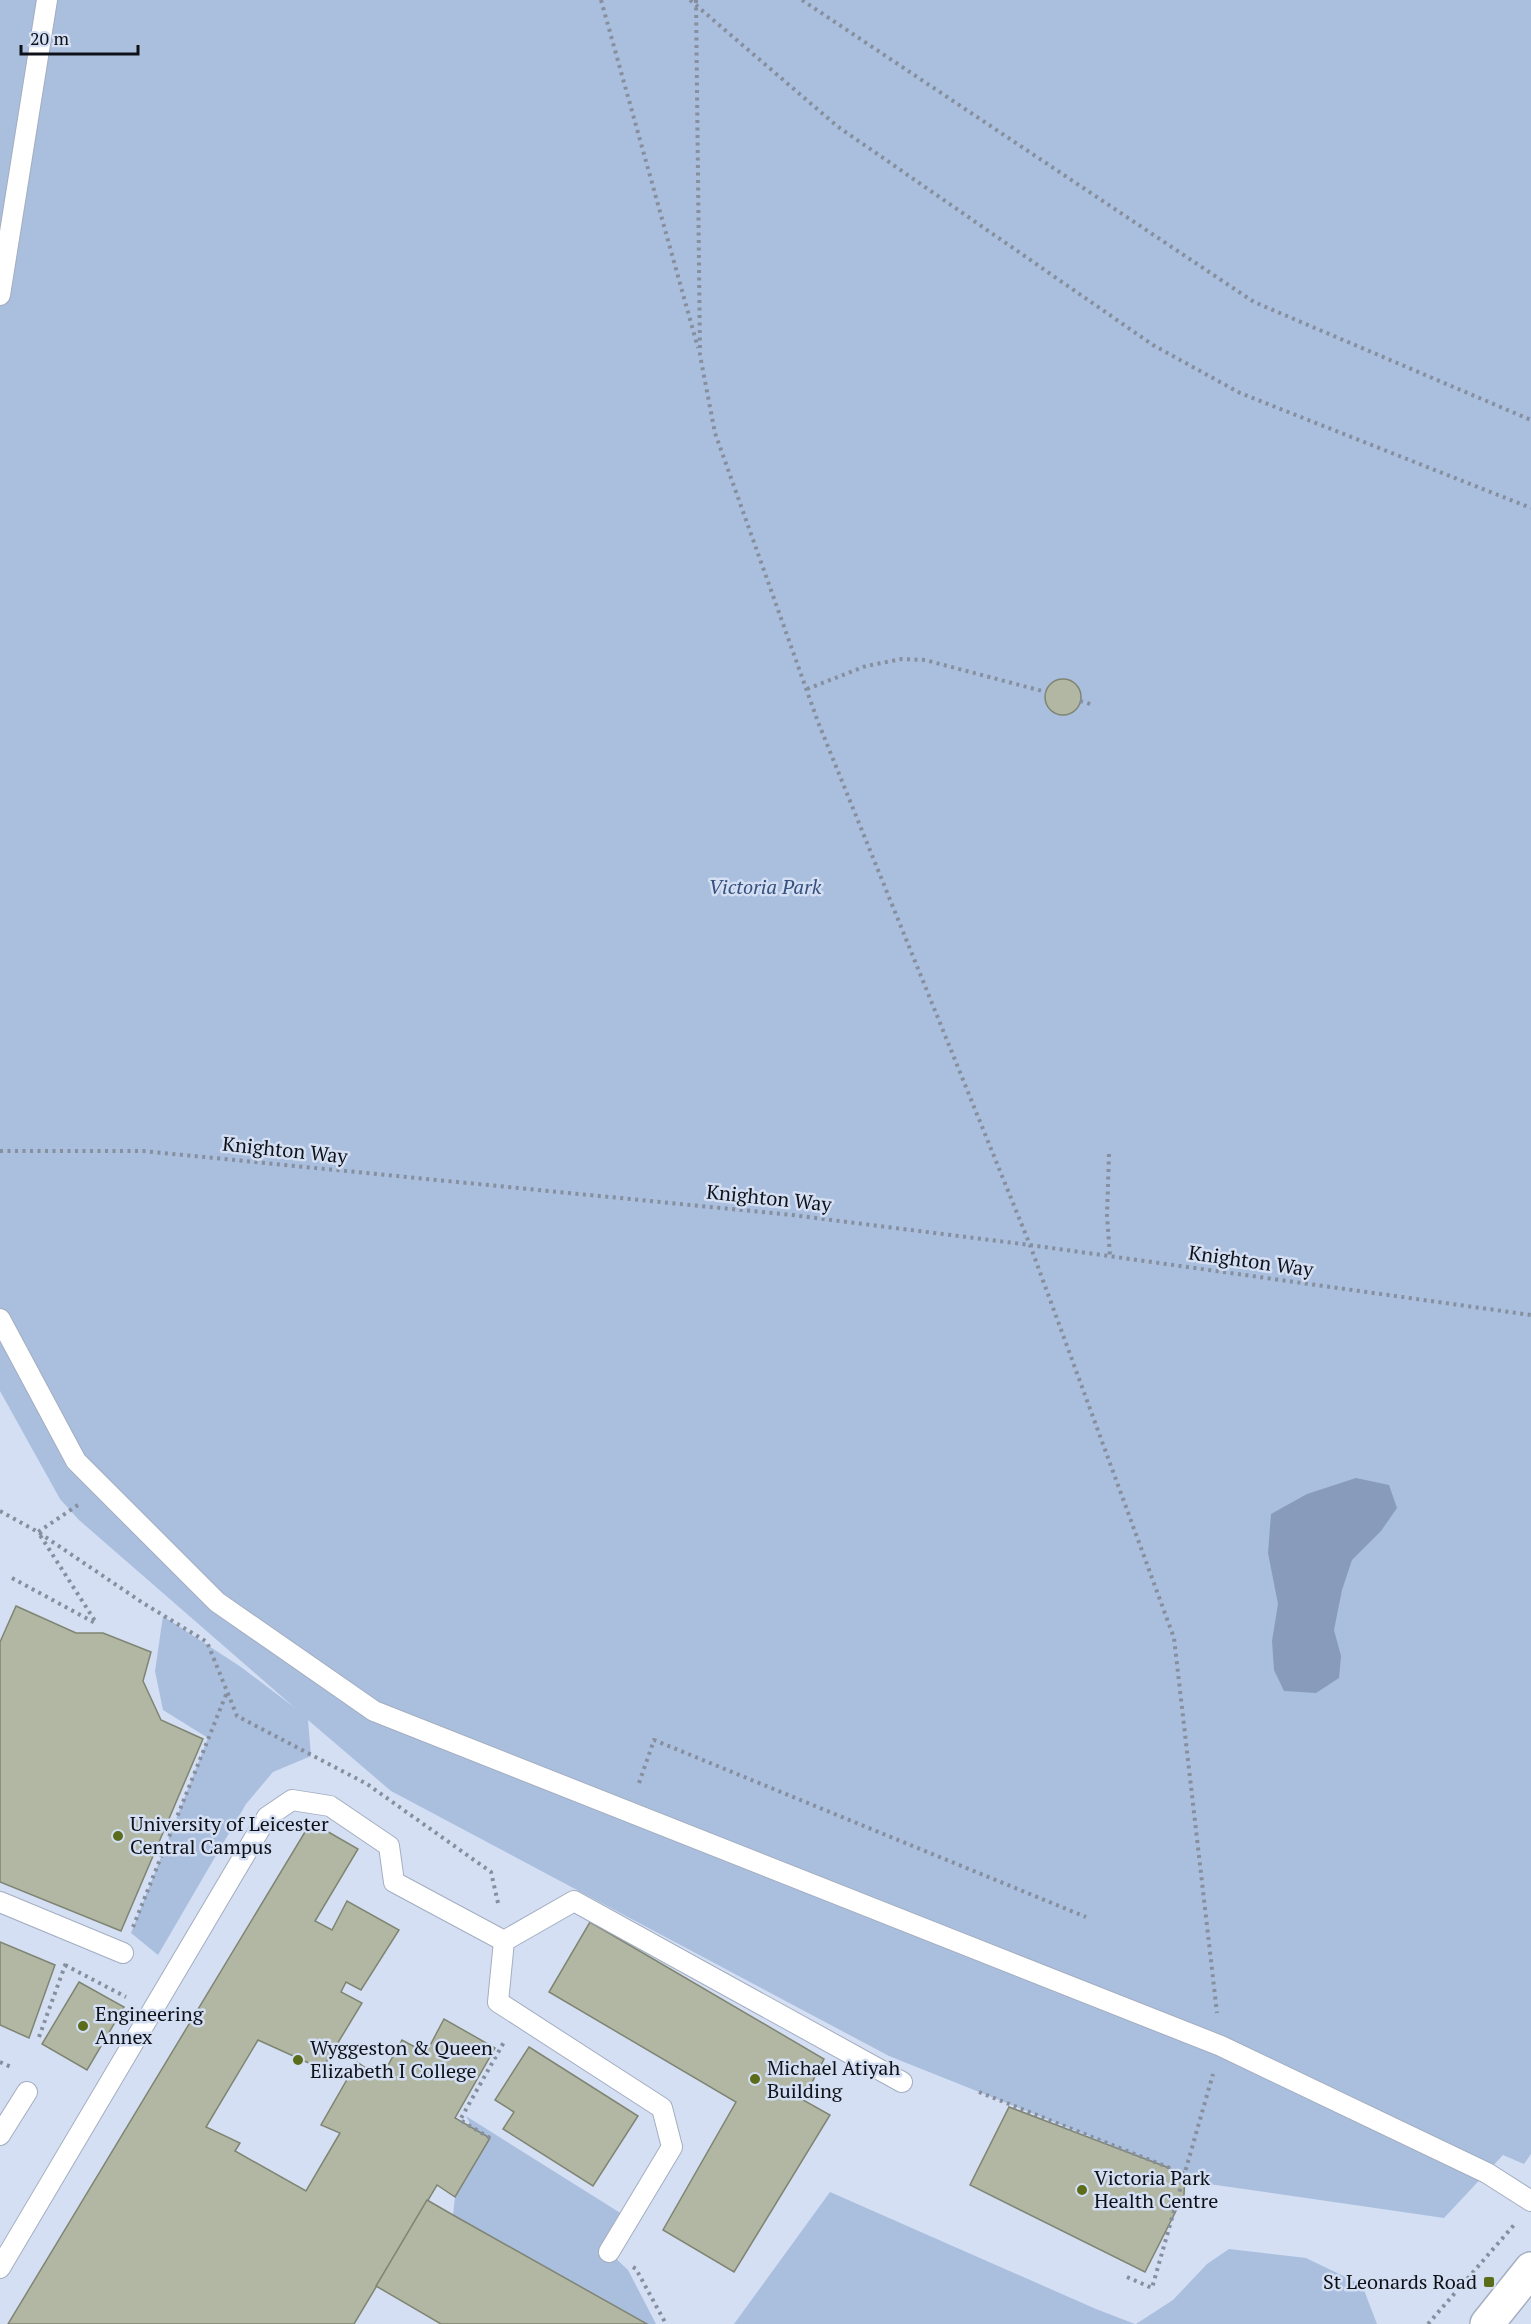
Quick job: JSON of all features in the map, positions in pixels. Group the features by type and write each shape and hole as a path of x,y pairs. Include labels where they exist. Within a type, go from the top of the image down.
{"main road":[{"path":"1487,2324 1531,2269"}],"lane":[{"path":"0,295 47,0"},
{"path":"0,1319 76,1461 217,1602 374,1711 1221,2046 1487,2173 1531,2201"},
{"path":"0,2268 267,1817 292,1800 330,1806 389,1846 394,1882 504,1941"},
{"path":"504,1941 574,1901 902,2082"},
{"path":"0,1902 123,1953"},
{"path":"504,1941 498,2002 662,2108 672,2147 609,2252"},
{"path":"0,2135 27,2092"}],"path":[{"path":"601,0 700,355 715,433 807,689 1030,1245 1174,1638 1221,2046 1152,2288 1127,2277"},
{"path":"690,0 696,2 837,126 1153,345 1240,393 1531,508"},
{"path":"802,0 1254,302 1531,420"},
{"path":"696,2 700,355"},
{"path":"807,689 866,666 902,659 925,660 1046,692"},
{"path":"1080,701 1094,705"},
{"name":"Knighton Way","path":"0,1151 143,1151 792,1215 1030,1245 1531,1315"},
{"path":"1108,1154 1107,1216 1110,1256"},
{"path":"38,1532 103,1488"},
{"path":"0,1511 38,1532 143,1603 207,1642 237,1716 367,1784 491,1872 498,1904 509,1904"},
{"path":"12,1578 97,1624 38,1532"},
{"path":"123,1953 227,1692"},
{"path":"630,1812 654,1740 1086,1917"},
{"path":"39,2037 77,1934"},
{"path":"66,1965 129,1999"},
{"path":"490,2138 460,2120 519,2015"},
{"path":"979,2092 1185,2174"},
{"path":"1428,2324 1516,2223"},
{"path":"609,2252 636,2269 666,2324"}],"green space":[{"name":"Victoria Park","path":"0,0 1531,0 1531,2154 1524,2164 1503,2155 1444,2218 1209,2184 889,2056 391,1791 308,1720 311,1756 273,1772 246,1804 158,1955 131,1933 208,1738 163,1710 155,1671 163,1616 241,1667 295,1708 79,1520 60,1499 0,1391"},
{"path":"466,2116 622,2214 609,2252 628,2270 656,2324 647,2324 453,2215 455,2197 483,2149"},
{"path":"830,2192 1096,2309 1135,2324 734,2324"},
{"path":"1229,2249 1306,2258 1362,2285 1377,2324 1136,2324 1173,2300 1207,2264"}],"shaded area":[{"path":"1356,1478 1389,1485 1397,1508 1381,1531 1352,1560 1342,1590 1334,1630 1341,1656 1339,1678 1316,1693 1284,1691 1274,1670 1272,1641 1278,1604 1268,1553 1271,1514 1307,1494"}],"building":[{"path":"1063,679 1076,684 1081,697 1076,710 1063,715 1050,710 1045,697 1050,684"},
{"path":"16,1606 76,1633 103,1633 151,1652 143,1681 161,1720 203,1739 121,1931 0,1882 0,1642"},
{"path":"311,1822 358,1849 315,1921 332,1930 347,1901 399,1930 361,1990 346,1982 341,1992 362,2003 322,2069 258,2040 206,2127 240,2143 235,2151 306,2191 340,2133 321,2125 357,2062 381,2078 402,2040 426,2053 444,2019 495,2048 455,2118 490,2138 455,2197 437,2185 354,2324 8,2324"},
{"name":"Michael Atiyah Building","path":"590,1922 824,2059 803,2100 830,2115 734,2272 663,2230 736,2102 549,1992"},
{"path":"0,1942 55,1965 29,2038 0,2025"},
{"name":"Engineering Annex","path":"79,1982 124,2007 87,2070 42,2044"},
{"path":"529,2047 638,2116 593,2186 503,2129 514,2112 495,2100"},
{"name":"Victoria Park Health Centre","path":"1009,2107 1185,2174 1184,2195 1145,2272 970,2185"},
{"path":"427,2200 647,2324 441,2324 376,2286"}],"place":[{"name":"University of Leicester Central Campus","path":"118,1836"},
{"name":"Engineering Annex","path":"83,2026"},
{"name":"Wyggeston & Queen Elizabeth I College","path":"298,2060"},
{"name":"Michael Atiyah Building","path":"755,2079"},
{"name":"Victoria Park Health Centre","path":"1082,2190"},
{"name":"St Leonards Road","path":"1489,2282"}]}
